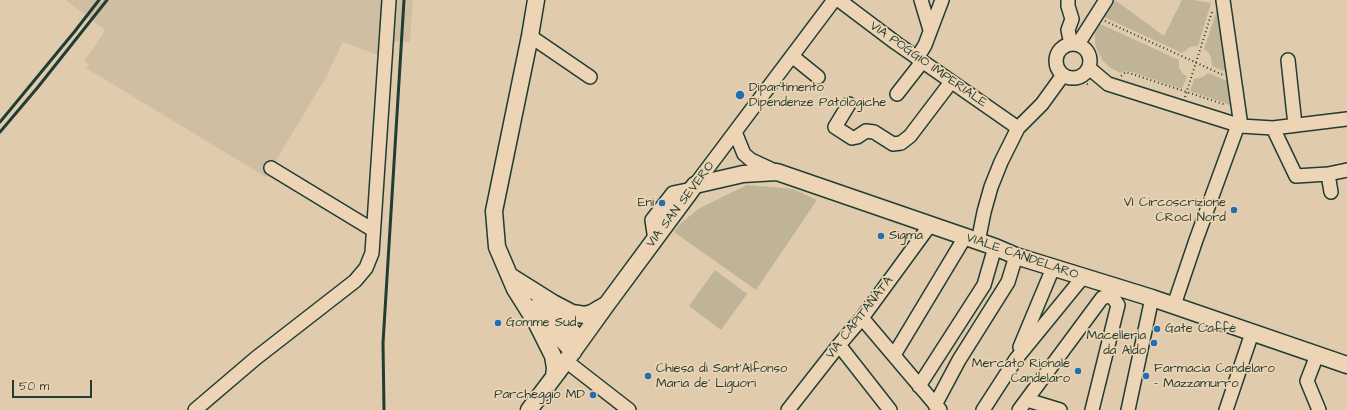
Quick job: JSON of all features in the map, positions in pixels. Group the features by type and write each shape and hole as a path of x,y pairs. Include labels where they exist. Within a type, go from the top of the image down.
{"main road":[{"path":"536,0 494,211 497,247 512,282 537,324 553,356 555,368 554,377"},
{"name":"VIALE CANDELARO","path":"694,187 743,174 777,172 995,247 1016,256 1083,277 1114,291 1152,298 1174,305 1347,366"},
{"name":"VIA SAN SEVERO","path":"528,410 574,351 694,187"},
{"path":"512,282 572,313 585,315 592,313 607,304"},
{"path":"512,282 574,351"}],"street":[{"path":"194,410 256,358 355,281 366,268 372,253 389,0"},
{"name":"VIA SAN SEVERO","path":"694,187 834,0"},
{"name":"VIA POGGIO IMPERIALE","path":"839,0 919,60 1018,128"},
{"path":"921,0 930,30"},
{"path":"898,94 919,60 942,0"},
{"path":"1068,0 1068,6 1072,19 1068,30 1074,44"},
{"path":"1074,44 1106,0"},
{"path":"1174,305 1240,126 1235,81 1218,4"},
{"path":"530,36 590,77"},
{"path":"1074,44 1083,47 1090,56 1089,68 1082,76 1078,78 1068,78 1056,67 1056,57 1061,48 1074,44"},
{"path":"792,56 818,78"},
{"path":"1288,60 1295,125"},
{"path":"1089,68 1108,84 1240,126 1274,128 1347,119"},
{"path":"894,355 972,240 984,212 991,187 1001,162 1018,128 1042,104 1063,75"},
{"path":"850,104 835,127 852,138 857,137 866,131 874,132 893,144 900,143 910,136 951,82"},
{"path":"1274,128 1296,176 1328,174 1347,170"},
{"path":"735,132 744,154 751,160 777,172"},
{"path":"271,168 373,230"},
{"path":"1328,174 1331,192"},
{"name":"VIA CAPITANATA","path":"788,410 862,318 930,225"},
{"path":"919,386 984,285 995,247"},
{"path":"862,318 938,408 959,360 1008,282 1016,256"},
{"path":"1016,359 1053,268"},
{"path":"983,410 1016,359 1083,277"},
{"path":"1060,410 1023,405 1102,298 1114,291 1118,305 1092,410"},
{"path":"1128,410 1152,298"},
{"path":"1226,410 1252,333"},
{"path":"839,345 890,410"},
{"path":"574,351 629,410"},
{"path":"1317,355 1307,381 1319,410"}],"path":[{"path":"1182,108 1196,63 1218,4"},
{"path":"1094,16 1235,81"}],"shaded area":[{"path":"66,0 126,0 123,5 127,0 413,0 410,42 380,41 378,55 343,42 326,77 266,177 86,68 89,64 84,61 105,30"},
{"path":"1115,0 1164,36 1182,0 1194,0 1211,3 1198,46 1190,47 1182,53 1102,16"},
{"path":"1217,10 1226,72 1212,66 1211,57 1204,49"},
{"path":"1098,23 1179,60 1179,68 1183,74 1187,76 1182,89 1132,72 1125,71 1121,73 1111,68 1103,61 1095,44 1095,34"},
{"path":"1208,73 1227,81 1230,105 1190,91 1194,79 1203,77"},
{"path":"747,185 793,189 817,200 756,290 674,232 679,225 698,209"},
{"path":"715,270 747,294 721,330 689,306"}],"railway":[{"path":"0,122 99,0"},
{"path":"0,132 107,0"},
{"path":"384,410 383,343 404,0"}],"place":[{"name":"Dipartimento Dipendenze Patologiche","path":"740,95"},
{"name":"Eni","path":"662,203"},
{"name":"VI Circoscrizione CRocI Nord","path":"1234,210"},
{"name":"Sigma","path":"881,236"},
{"name":"Gomme Sud","path":"498,323"},
{"name":"Gate Caffè","path":"1157,329"},
{"name":"Macelleria da Aldo","path":"1154,343"},
{"name":"Mercato Rionale Candelaro","path":"1078,371"},
{"name":"Chiesa di Sant'Alfonso Maria de' Liguori","path":"648,376"},
{"name":"Farmacia Candelaro - Mazzamurro","path":"1146,376"},
{"name":"Parcheggio MD","path":"593,395"}]}
